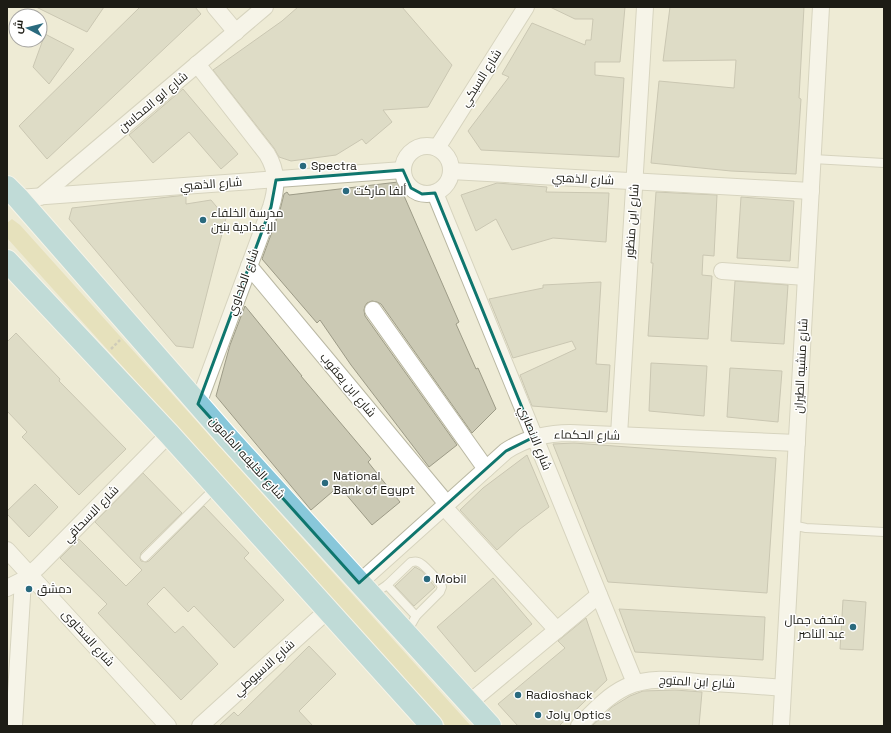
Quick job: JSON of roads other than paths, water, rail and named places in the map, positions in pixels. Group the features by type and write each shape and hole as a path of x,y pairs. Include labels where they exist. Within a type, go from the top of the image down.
{"main road":[{"name":"شارع الخليفه المأمون","path":"10,190 198,404 372,587 411,625 469,703 490,726"},
{"path":"10,263 170,434 432,726"}],"street":[{"path":"215,7 236,32"},
{"name":"شارع ابو المحاسن","path":"40,197 265,7"},
{"name":"شارع السبكي","path":"436,148 526,7"},
{"name":"شارع ابن منظور","path":"619,435 646,7"},
{"name":"شارع منشيه الطيران","path":"781,726 821,7"},
{"name":"شارع الطحاوي","path":"197,64 267,154 273,166 276,180 271,207 198,404"},
{"path":"430,146 436,148 446,155 449,160 451,171 450,177 445,187 435,193 422,194 411,188 404,177 403,170 407,158 417,149 430,146"},
{"name":"شارع الذهبي","path":"10,190 40,197 403,170"},
{"name":"شارع الذهبي","path":"451,171 811,191"},
{"name":"شارع الانصاري","path":"435,193 635,683"},
{"name":"شارع ابن يعقوب","path":"249,266 446,505 557,630"},
{"path":"722,271 806,277"},
{"path":"373,310 486,469"},
{"name":"شارع الحكماء","path":"372,587 446,505 510,448 534,437 558,433 797,443"},
{"name":"شارع الاسحاقي","path":"7,588 27,577 170,434"},
{"name":"شارع السخاوى","path":"7,550 27,577 168,726"},
{"path":"14,726 27,577"},
{"path":"469,703 599,595"},
{"name":"شارع الاسيوطي","path":"200,726 328,610"},
{"name":"شارع ابن المتوج","path":"579,726 610,697 635,683 658,679 783,688"}],"lane":[{"path":"813,159 884,163"},
{"path":"145,557 217,486"},
{"path":"792,526 884,532"},
{"path":"372,587 411,562 415,561 421,564 440,583 442,587 440,592 411,625"}],"place":[{"name":"Spectra","path":"303,166"},
{"name":"ألفا ماركت","path":"346,191"},
{"name":"مدرسة الخلفاء الإعدادية بنين","path":"203,220"},
{"name":"National Bank of Egypt","path":"325,483"},
{"name":"Mobil","path":"427,579"},
{"name":"دمشق","path":"29,589"},
{"name":"متحف جمال عبد الناصر","path":"853,627"},
{"name":"Radioshack","path":"518,695"},
{"name":"Joly Optics","path":"538,715"}]}
